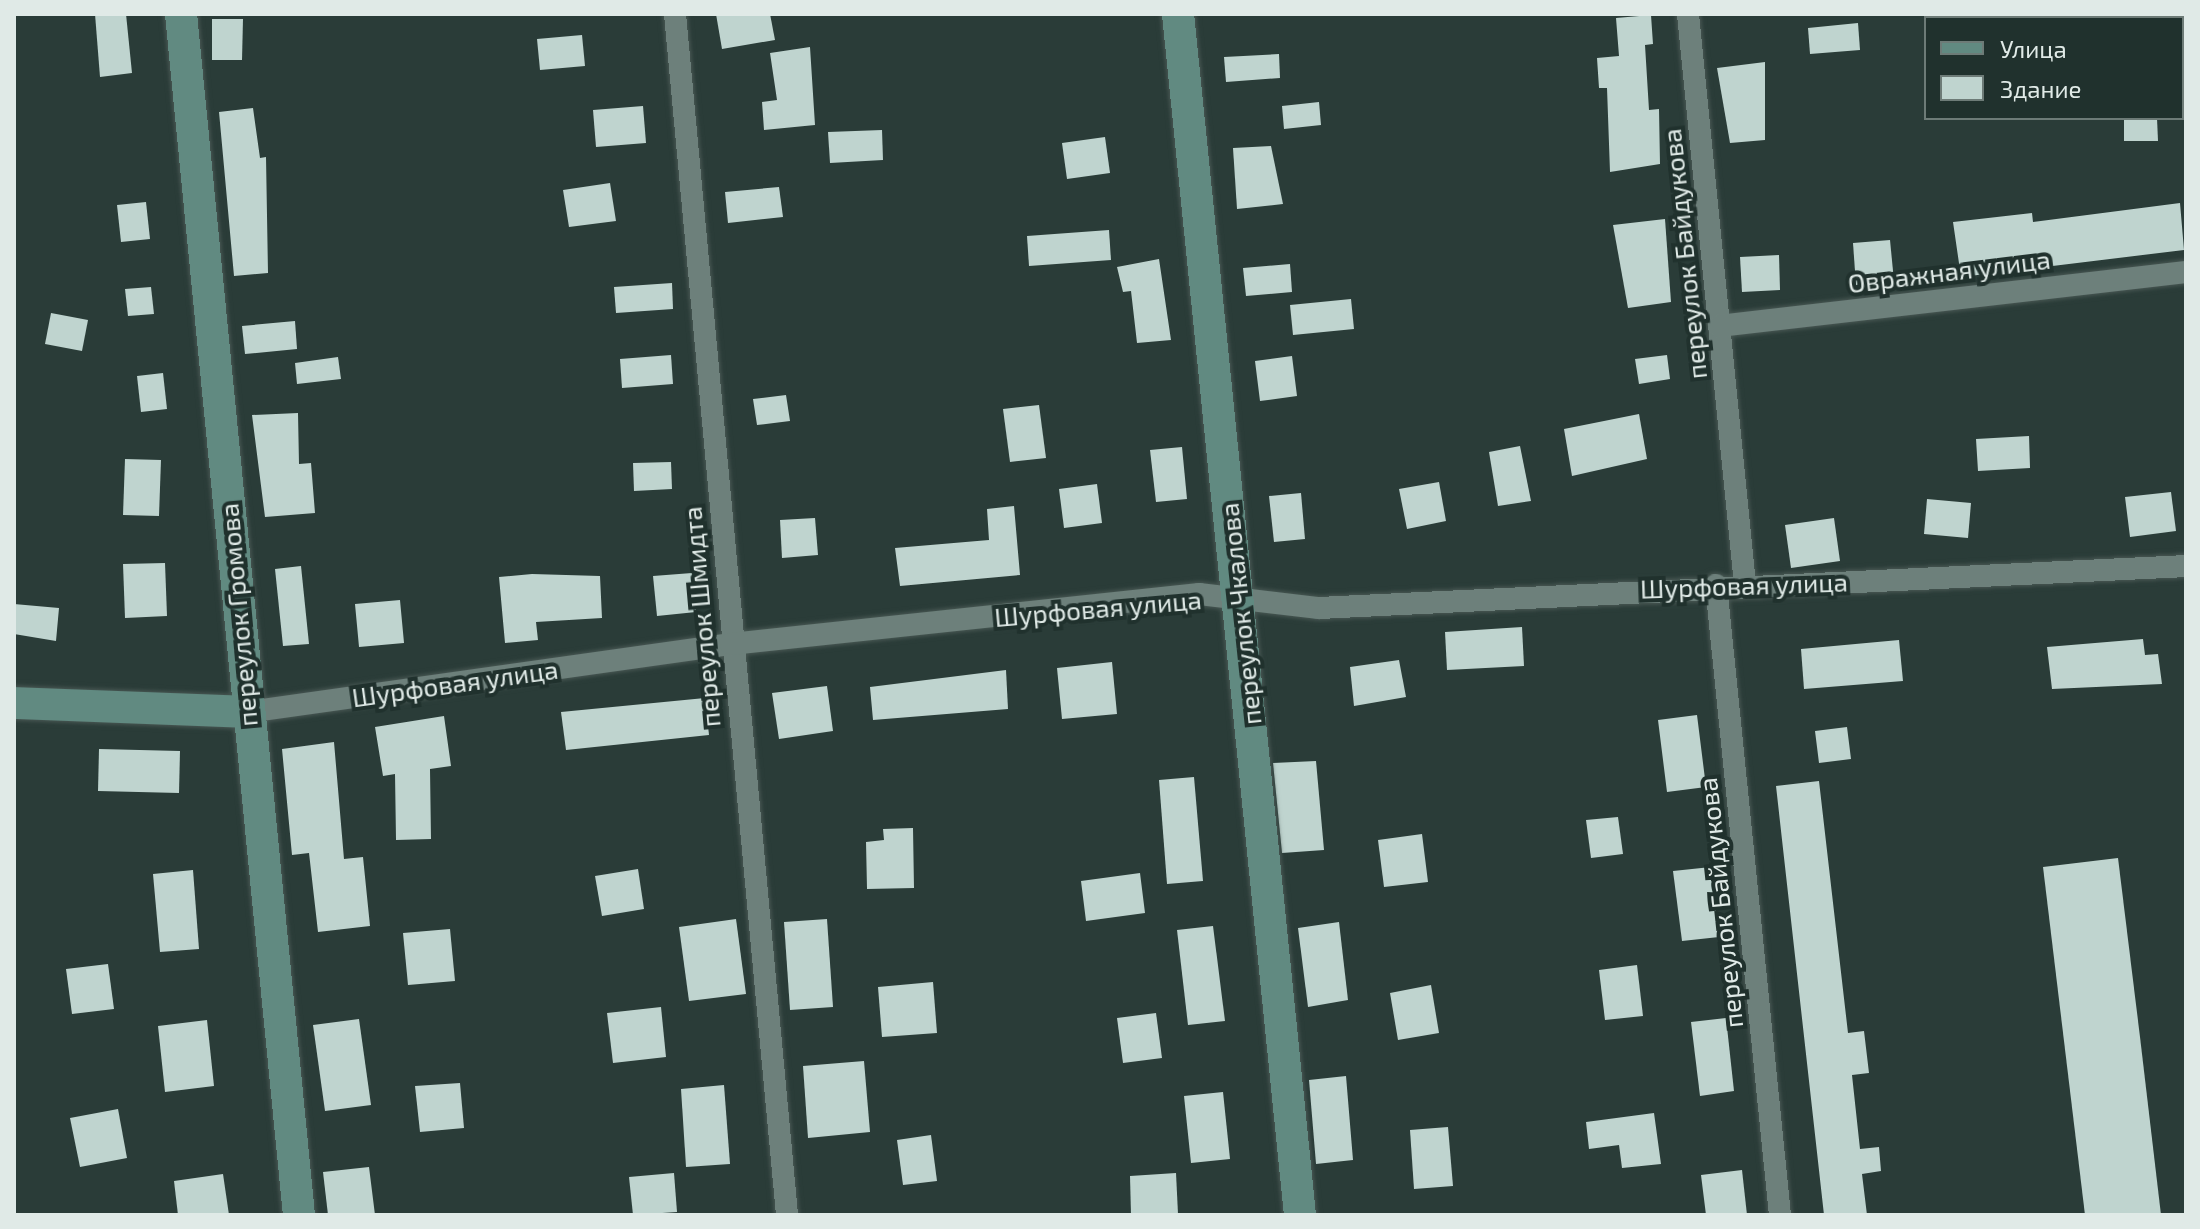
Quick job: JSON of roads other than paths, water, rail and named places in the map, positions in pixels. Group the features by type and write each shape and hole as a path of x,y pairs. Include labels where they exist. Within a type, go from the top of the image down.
{"street":[{"name":"переулок Громова","path":"181,14 247,712 299,1215"},
{"name":"переулок Шмидта","path":"675,14 731,644 787,1215"},
{"name":"переулок Чкалова","path":"1178,14 1300,1215"},
{"name":"переулок Байдукова","path":"1688,14 1745,584"},
{"name":"Овражная улица","path":"1719,326 2186,272"},
{"name":"Шурфовая улица","path":"14,703 247,712 731,644 1199,594 1239,604 1319,608 1716,585 2186,566"},
{"name":"переулок Байдукова","path":"1716,585 1780,1215"}]}
